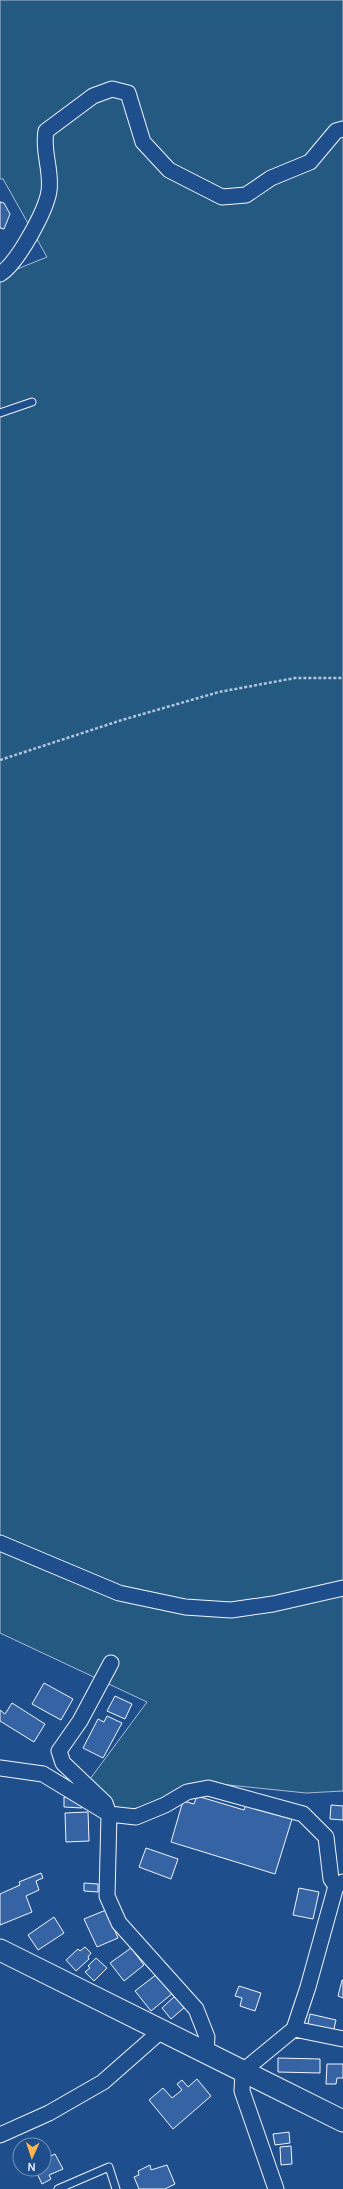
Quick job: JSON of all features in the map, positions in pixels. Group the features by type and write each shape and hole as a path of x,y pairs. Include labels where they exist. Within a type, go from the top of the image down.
{"street":[{"path":"0,274 24,248 37,222 49,192 49,162 44,143 46,131 93,96 112,89 128,93 143,142 169,170 222,197 246,195 271,178 310,162 336,131 343,129"},
{"path":"0,1543 119,1593 186,1607 231,1610 273,1604 343,1588"},
{"path":"111,1663 80,1722 59,1751 63,1763 105,1803 109,1814 107,1896 119,1923 196,2009 207,2037 206,2052"},
{"path":"0,1768 43,1774 109,1814 136,1817 165,1805 187,1792 208,1788 303,1814 326,1837 331,1879 340,1884 294,2029 243,2071 242,2091 276,2189"},
{"path":"0,1950 343,2121"},
{"path":"294,2029 343,2039"},
{"path":"0,2136 49,2113 104,2082 162,2030"}],"lane":[{"path":"0,413 32,402"},
{"path":"58,2189 109,2167 116,2189"}],"path":[{"path":"0,760 122,720 219,692 295,678 343,678"}],"shaded area":[{"path":"0,0 343,0 343,1791 306,1793 209,1783 154,1804 120,1812 90,1779 147,1702 0,1633 0,276 47,257 3,179 0,179"}],"building":[{"path":"0,202 4,203 10,214 4,229 0,228"},
{"path":"44,1683 73,1699 61,1720 32,1704"},
{"path":"115,1696 132,1704 125,1719 107,1711"},
{"path":"12,1703 45,1724 34,1742 0,1721 0,1710 5,1714"},
{"path":"107,1716 122,1723 103,1758 83,1748 98,1719 104,1722"},
{"path":"72,1796 81,1801 82,1808 64,1807 64,1797"},
{"path":"197,1796 244,1810 246,1804 292,1819 275,1874 171,1842 183,1801 194,1804"},
{"path":"331,1805 343,1806 343,1820 330,1819"},
{"path":"88,1812 89,1841 66,1842 65,1813"},
{"path":"146,1848 178,1859 171,1879 139,1867"},
{"path":"41,1873 43,1878 36,1881 39,1890 26,1896 32,1912 0,1925 0,1894 20,1885 19,1882"},
{"path":"84,1883 98,1884 98,1892 84,1891"},
{"path":"299,1888 319,1892 313,1919 293,1915"},
{"path":"106,1910 118,1938 97,1947 84,1919"},
{"path":"54,1917 64,1933 38,1950 28,1935"},
{"path":"85,1947 91,1953 88,1957 89,1959 76,1971 66,1960 78,1949 80,1951"},
{"path":"131,1948 144,1965 124,1981 110,1963"},
{"path":"96,1958 107,1968 94,1981 85,1972 90,1968 88,1966"},
{"path":"157,1974 173,1993 151,2011 135,1991"},
{"path":"343,1980 343,1998 338,1996"},
{"path":"239,1986 261,1993 255,2011 240,2006 242,1998 235,1996"},
{"path":"176,1995 186,2006 171,2019 162,2008"},
{"path":"310,2014 336,2020 333,2033 307,2028"},
{"path":"278,2058 320,2059 320,2073 278,2072"},
{"path":"327,2064 343,2064 343,2078 337,2078 336,2084 326,2084"},
{"path":"197,2079 211,2096 173,2129 149,2100 163,2088 172,2098 182,2090 177,2084 182,2080 188,2087"},
{"path":"289,2132 290,2143 275,2145 273,2134"},
{"path":"291,2146 292,2164 281,2165 280,2147"},
{"path":"55,2154 63,2169 52,2174 52,2155"},
{"path":"150,2165 151,2170 167,2165 175,2184 165,2189 139,2189 134,2177 139,2175 138,2171"},
{"path":"39,2177 50,2177 51,2179 42,2184"}]}
